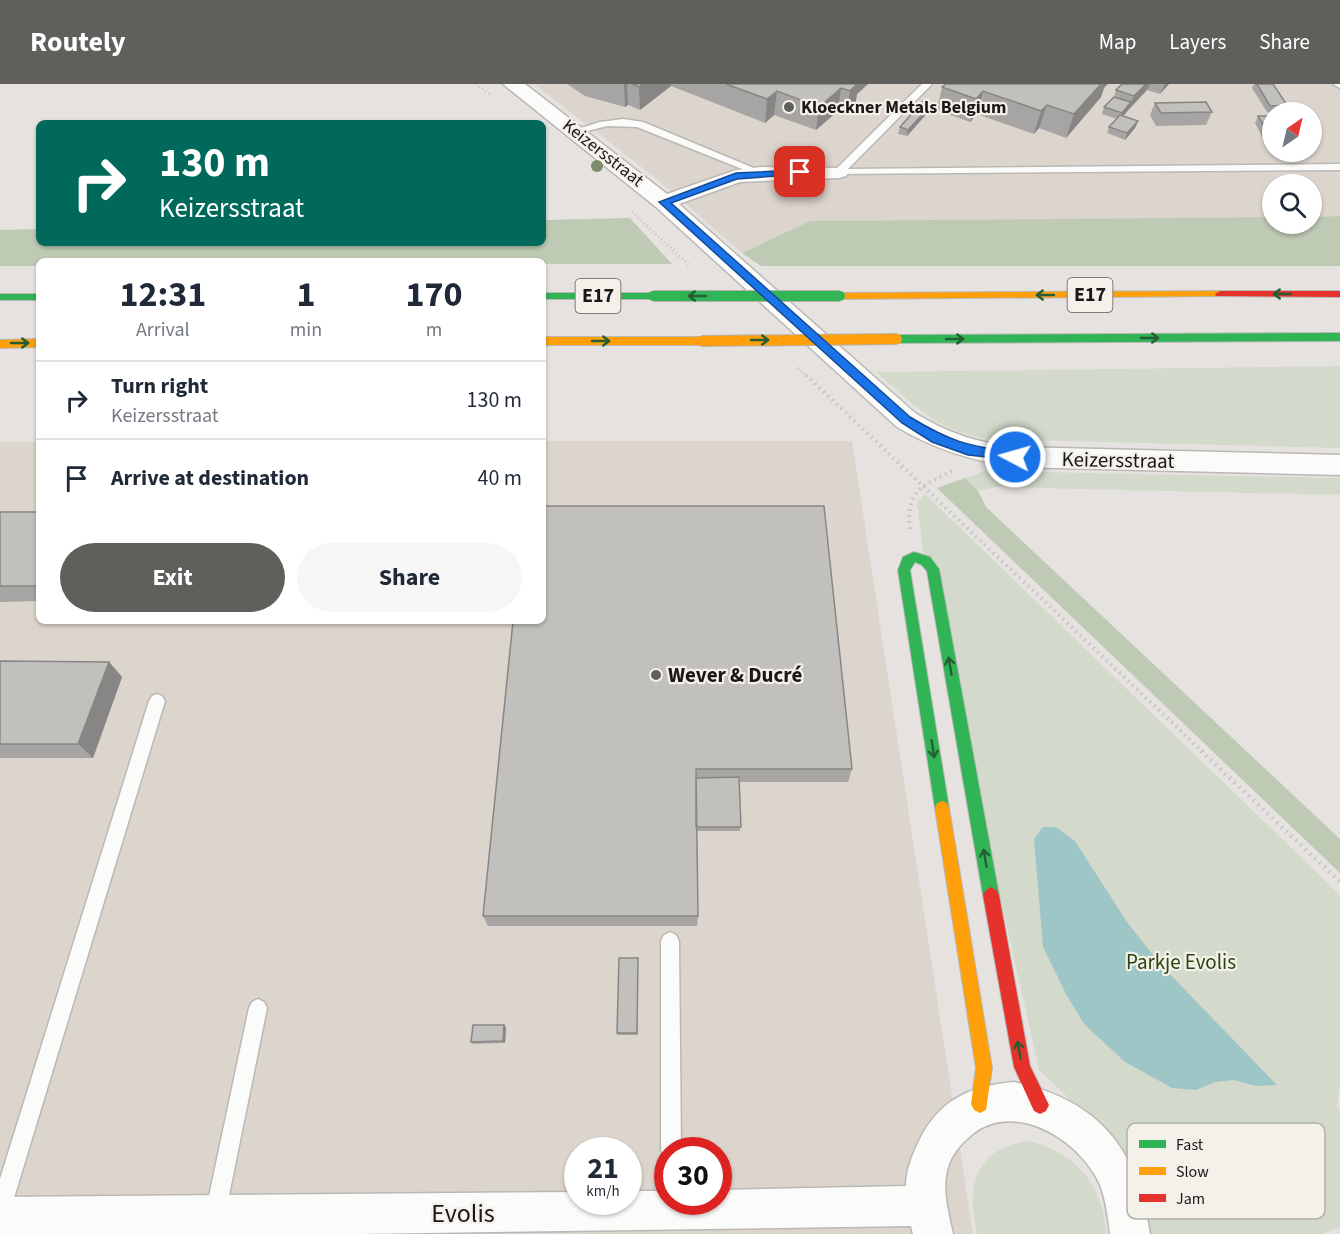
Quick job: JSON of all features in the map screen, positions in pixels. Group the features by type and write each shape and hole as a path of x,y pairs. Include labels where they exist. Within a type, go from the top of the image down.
{"main road":[{"name":"E17","path":"546,296 1340,294"},
{"path":"0,297 36,297"},
{"name":"E17","path":"546,341 1340,337"},
{"path":"0,344 36,343"},
{"path":"980,1104 984,1068 904,570 907,561 914,557 927,561 933,569 1022,1067 1040,1105"}],"street":[{"name":"Keizersstraat","path":"513,84 664,202 906,420 937,439 973,452 1015,457 1340,465"},
{"name":"Keizersstraat","path":"664,202 736,176 761,173 838,172"},
{"path":"930,1220 928,1167 946,1129 980,1104 1010,1100 1040,1105 1081,1128 1110,1164 1126,1199 1127,1208"},
{"name":"Evolis","path":"0,1217 654,1206"},
{"name":"Evolis","path":"732,1209 930,1220"},
{"path":"1128,1219 1130,1234"}],"lane":[{"path":"838,172 927,84"},
{"path":"576,131 603,123 621,121 639,124 761,173"},
{"path":"838,172 1340,167"},
{"path":"0,1211 157,700"},
{"path":"670,941 671,1137"},
{"path":"215,1215 258,1008"}],"path":[{"path":"914,557 906,508 911,497 923,486 1340,882"}],"shaded area":[{"path":"534,84 1340,84 1340,216 1322,217 1322,174 1262,174 1262,217 810,221 742,253 652,175"},
{"path":"546,441 852,441 973,1234 0,1234 0,442 36,442 36,624 546,624"}],"green space":[{"path":"1340,216 1340,266 761,266 742,253 810,221 1262,217 1262,234 1322,234 1322,217"},
{"path":"630,218 672,264 546,264 546,258 36,258 36,266 0,266 0,230 36,229 36,246 546,246 546,220"},
{"path":"1340,366 1340,448 986,439 952,429 938,422 914,405 876,372"},
{"path":"986,471 1340,478 1340,495 996,487 978,491 965,478"},
{"path":"965,478 978,491 986,507 1340,839 1340,873 937,488"},
{"name":"Parkje Evolis","path":"925,494 1340,895 1340,1084 1337,1105 1340,1112 1340,1227 1322,1234 1146,1234 1139,1219 1325,1219 1325,1123 1127,1123 1127,1193 1095,1123 1039,1070 923,550 917,503"},
{"path":"1026,1141 1058,1152 1083,1172 1100,1200 1106,1234 977,1234 973,1201 978,1174 985,1162 995,1153 1008,1146"}],"water":[{"path":"1043,827 1056,827 1075,841 1127,922 1160,964 1277,1085 1256,1086 1234,1080 1215,1082 1196,1090 1172,1088 1125,1062 1084,1024 1043,947 1034,839"}],"building":[{"path":"726,84 857,84 850,91 841,88 819,107 777,91 767,99"},
{"path":"946,84 1101,84 1074,114 1047,105 1041,111 983,91 976,99 942,87"},
{"path":"1122,84 1146,84 1134,96 1116,90"},
{"path":"1257,84 1273,84 1285,102 1268,102"},
{"path":"1114,97 1131,102 1122,113 1104,107"},
{"path":"923,101 932,104 908,130 900,127"},
{"path":"1206,102 1212,112 1161,113 1155,103"},
{"path":"1120,115 1138,121 1127,133 1109,127"},
{"path":"546,506 824,506 852,769 696,769 698,916 483,916 513,624 546,624"},
{"path":"0,512 36,512 36,586 0,586"},
{"path":"0,661 109,662 78,744 0,744"},
{"path":"739,777 741,827 696,827 696,778"},
{"path":"619,958 638,958 637,1033 617,1033"},
{"path":"473,1025 504,1025 503,1041 471,1042"}],"traffic: fast":[{"path":"546,296 653,296"},
{"path":"653,296 840,296"},
{"path":"0,297 36,297"},
{"path":"897,339 1340,337"},
{"path":"942,808 904,570 907,561 914,557 926,561 933,569 991,895"}],"traffic: slow":[{"path":"840,296 1220,294"},
{"path":"701,341 897,339"},
{"path":"546,341 701,341"},
{"path":"0,344 36,343"},
{"path":"942,808 984,1068 980,1104"}],"traffic: jam":[{"path":"1220,294 1340,294"},
{"path":"991,895 1022,1067 1040,1105"}],"place":[{"name":"Kloeckner Metals Belgium","path":"789,107"},
{"name":"Wever & Ducré","path":"656,675"}],"route":[{"path":"800,172 736,176 664,202 906,420 937,439 973,452 1015,457"}]}
